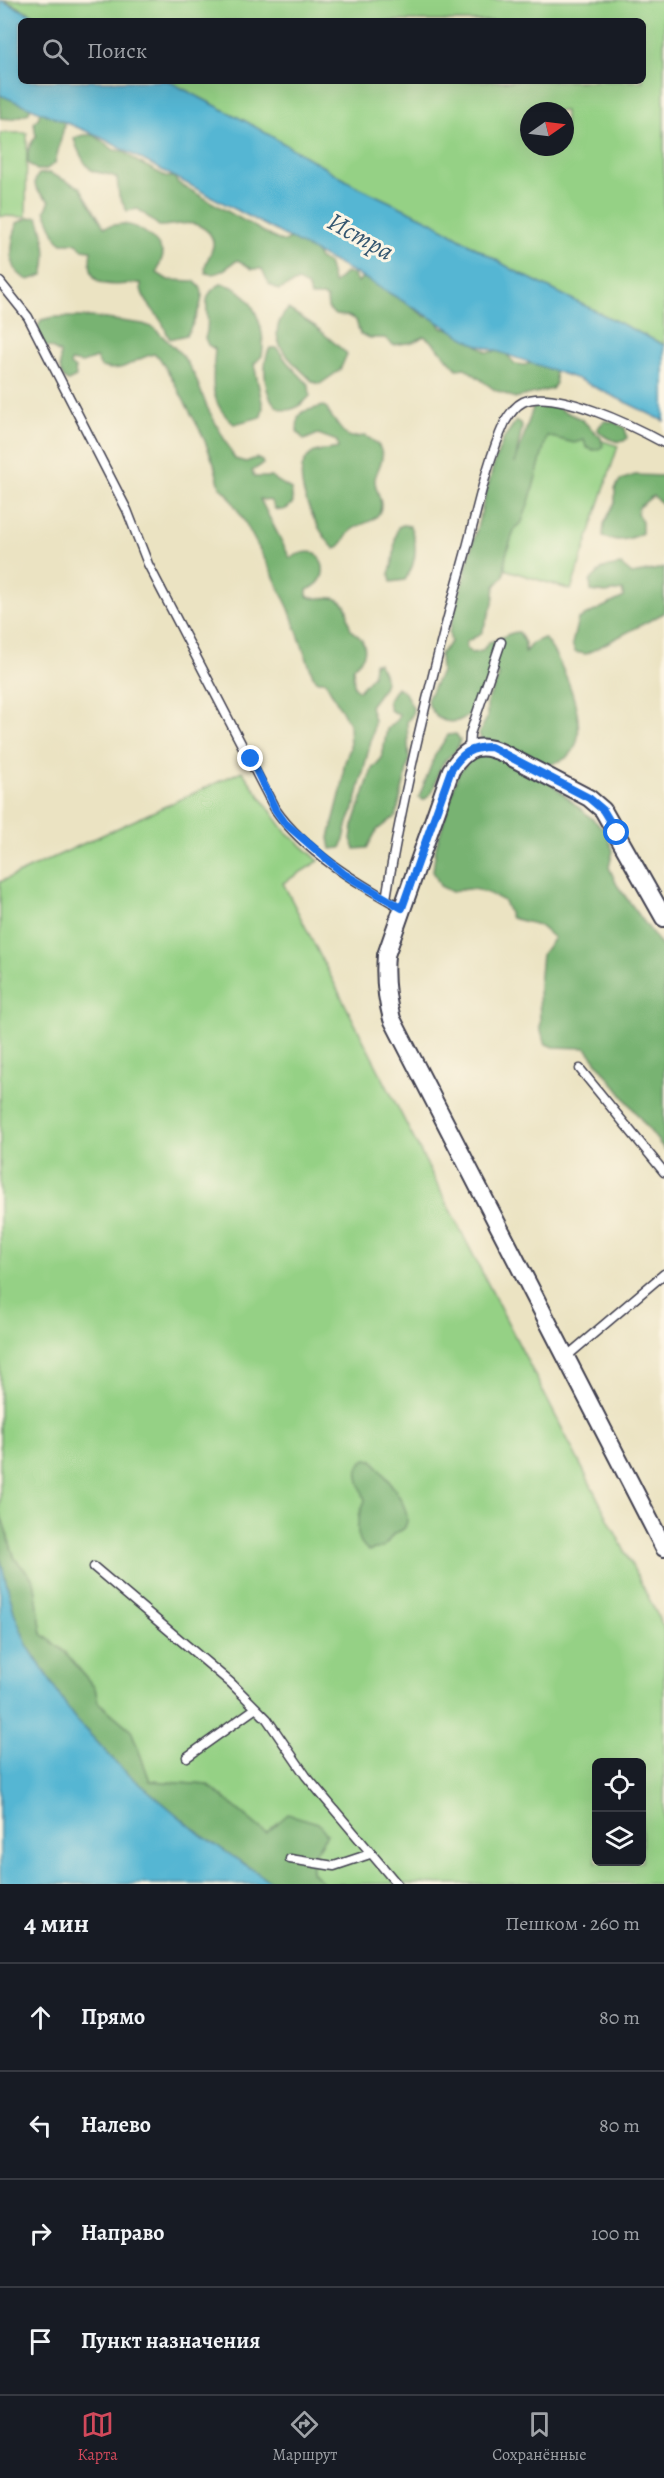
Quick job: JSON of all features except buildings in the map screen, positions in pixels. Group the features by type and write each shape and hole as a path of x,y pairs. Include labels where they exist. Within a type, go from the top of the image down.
{"street":[{"path":"664,918 603,810 589,798 491,747 478,747 459,757 451,770 386,955 384,974 385,990 392,1019 664,1548"}],"lane":[{"path":"0,282 28,317 127,510 148,564 275,809 285,823 344,874 402,908"},
{"path":"386,899 396,835 449,613 491,459 506,421 514,408 522,402 534,399 553,399 586,408 664,442"},
{"path":"469,750 470,734 501,642"},
{"path":"580,1069 664,1172"},
{"path":"566,1357 664,1274"},
{"path":"94,1567 231,1683 267,1719 306,1776 396,1884"},
{"path":"187,1757 256,1708"},
{"path":"290,1859 334,1866 370,1854"}],"green space":[{"path":"4,0 664,0 664,345 515,271 430,221 354,185 247,122 174,84 646,84 646,18 40,18"},
{"path":"0,94 31,104 29,113 12,119 0,118"},
{"path":"40,107 63,118 64,127 55,163 45,170 37,170 28,163 29,149 36,137 34,123 39,117"},
{"path":"0,133 27,133 26,217 0,216"},
{"path":"94,135 114,150 123,151 138,162 167,177 174,177 178,183 276,239 285,242 292,238 314,246 319,259 328,263 334,284 345,273 353,274 358,282 365,274 426,317 432,315 442,328 456,330 487,352 504,351 515,364 525,365 536,361 554,370 556,383 552,389 515,398 495,390 465,368 457,369 424,336 414,342 393,345 385,338 370,338 360,334 356,320 348,316 335,315 328,308 327,299 323,296 311,296 307,286 298,281 279,290 269,284 262,269 252,269 238,260 215,274 206,273 213,244 209,233 191,224 159,226 138,209 127,211 119,196 117,178 93,171 84,161 74,138"},
{"path":"49,173 80,187 104,227 129,225 142,230 153,239 163,255 157,273 168,280 194,281 201,288 200,306 186,335 170,339 143,295 141,283 110,285 102,283 92,273 91,250 82,249 77,243 62,243 57,239 45,211 50,201 35,186 39,174"},
{"path":"38,217 43,231 45,268 43,275 29,280 21,276 13,264 13,240 17,223"},
{"path":"221,284 232,287 249,301 255,311 262,334 262,356 254,364 263,407 261,417 234,424 225,416 216,399 213,381 215,349 208,345 205,338 208,323 207,301 213,289"},
{"path":"288,309 315,326 347,354 340,370 320,384 313,382 296,366 282,349 278,340 277,330 280,320"},
{"path":"54,317 91,317 143,324 154,328 183,356 235,459 246,462 256,458 262,461 263,464 252,471 254,477 271,477 291,489 293,503 285,509 275,509 271,501 260,499 290,558 309,552 316,553 320,559 323,575 318,583 307,590 307,596 335,598 347,609 351,629 365,647 362,658 353,667 354,687 359,691 373,675 374,663 378,663 385,676 384,686 370,706 374,720 373,732 354,809 349,818 341,848 331,849 329,838 342,787 344,765 350,748 349,724 325,681 318,681 313,676 289,609 245,522 227,493 220,487 202,434 170,375 159,357 154,354 117,369 101,367 96,358 82,363 71,361 70,365 75,369 76,377 68,381 65,379 60,369 60,353 50,347 41,346 37,330 41,320"},
{"path":"270,348 277,348 309,385 310,396 297,407 285,410 271,399 265,378 265,366"},
{"path":"540,402 553,403 561,410 581,419 601,438 603,446 593,450 586,447 584,440 574,443 547,436 530,499 522,522 515,528 506,555 504,576 495,586 493,604 481,634 466,642 466,648 472,653 482,651 489,642 519,632 525,643 525,652 532,643 544,638 552,649 568,682 574,701 578,720 578,737 573,751 562,760 546,765 519,758 481,739 479,733 487,718 487,702 499,676 494,668 477,705 471,713 455,722 439,718 427,700 441,672 440,654 451,642 449,633 495,460 504,438 516,421 521,423 522,427 515,463 533,408"},
{"path":"323,406 327,408 346,435 366,436 379,446 382,452 375,479 381,503 380,511 372,520 353,529 335,549 313,517 307,503 301,474 304,463 311,454 338,448 337,441 318,434 304,440 297,431 298,417 302,412"},
{"path":"604,421 614,422 625,428 627,438 624,441 616,441 602,435 597,429"},
{"path":"548,423 618,446 571,590 501,568"},
{"path":"635,475 664,476 664,505 653,496 639,507 637,513 642,522 642,533 623,540 603,537 604,524 615,502 615,489 620,480"},
{"path":"410,526 413,533 414,560 405,580 391,582 389,573 393,562 396,533 398,527"},
{"path":"621,565 632,574 664,568 664,613 586,654 575,652 572,644 578,619 624,597 622,590 606,593 591,591 590,581 603,568"},
{"path":"397,687 405,693 413,708 412,715 407,722 409,761 396,816 377,830 367,848 355,849 351,839 353,826 372,769 382,758 387,729 398,719 399,715 390,710 388,701"},
{"path":"456,734 460,740 458,746 443,763 431,794 423,800 419,797 435,755 448,735"},
{"path":"475,753 492,753 547,780 605,830 613,851 609,867 617,885 664,949 664,1149 586,1048 553,1047 546,1044 540,1029 539,984 542,954 554,938 539,925 511,918 504,901 491,894 473,889 452,892 440,886 433,871 436,847 458,774"},
{"path":"242,771 285,831 319,861 283,883 664,1628 664,1884 325,1884 312,1872 311,1858 327,1834 266,1833 208,1785 150,1781 131,1730 98,1702 95,1688 66,1653 42,1634 34,1580 15,1559 0,1512 0,882","holes":["373,1460 393,1487 405,1510 406,1520 403,1528 393,1533 384,1546 359,1515 366,1500"]},
{"path":"366,1459 373,1460 390,1482 401,1500 407,1518 404,1528 393,1534 385,1546 369,1551 363,1546 358,1534 360,1513 365,1500 358,1472 361,1463"},
{"path":"0,1512 15,1559 34,1580 42,1634 66,1653 95,1688 98,1702 131,1730 150,1781 208,1785 266,1833 288,1814 318,1823 327,1834 311,1858 312,1872 325,1884 274,1884 201,1835 121,1768 73,1716 27,1645 14,1612 0,1558"}],"water":[{"name":"Истра","path":"0,0 39,18 18,18 18,84 174,84 247,122 354,185 430,221 515,271 664,345 664,421 578,379 473,343 364,278 98,136 0,95"},
{"path":"0,1558 14,1612 27,1645 73,1716 121,1768 201,1835 274,1884 0,1884"}],"route":[{"path":"251,759 275,809 285,823 344,874 402,908 451,770 459,757 469,750 491,747 589,798 603,810 617,833"}]}
